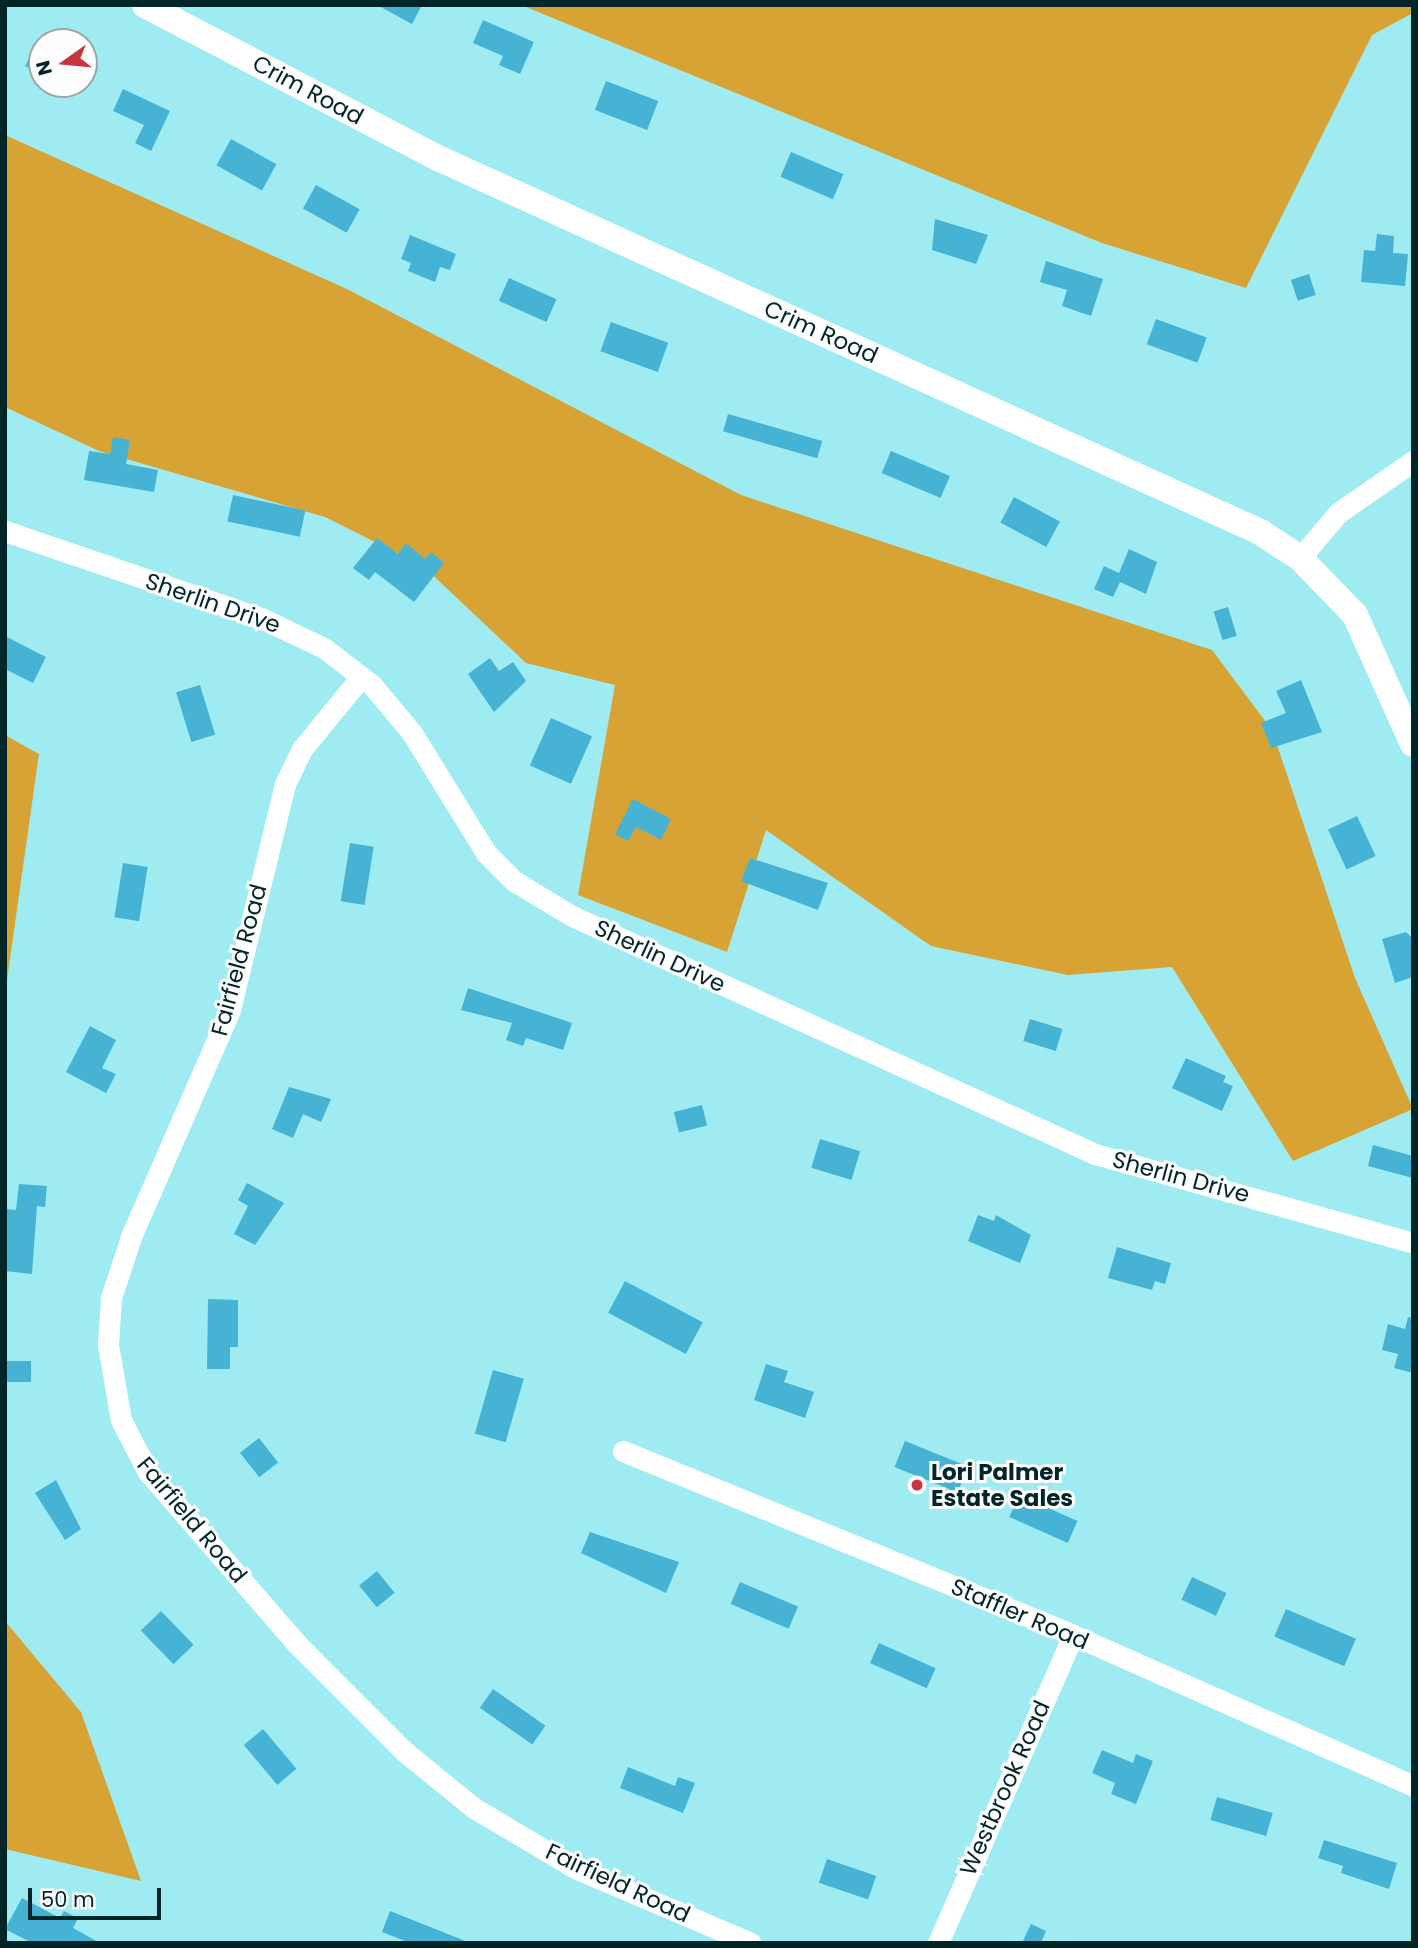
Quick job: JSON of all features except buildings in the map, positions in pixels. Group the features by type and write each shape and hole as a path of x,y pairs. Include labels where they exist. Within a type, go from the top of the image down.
{"street":[{"name":"Crim Road","path":"145,5 438,158 1221,511 1300,558 1356,615 1413,744"},
{"path":"1300,558 1338,513 1413,461"},
{"name":"Sherlin Drive","path":"5,531 292,631 361,677 412,733 486,853 514,881 572,916 1096,1154 1413,1243"},
{"name":"Fairfield Road","path":"361,677 302,749 285,784 230,1010 119,1274 108,1345 121,1420 148,1472 296,1643 405,1752 474,1808 575,1868 751,1943"},
{"name":"Staffler Road","path":"623,1451 1073,1635 1413,1786"},
{"name":"Westbrook Road","path":"938,1943 1073,1635"}],"shaded area":[{"path":"521,5 1413,5 1413,13 1372,35 1246,288 1102,243"},
{"path":"5,135 349,290 741,495 1212,650 1272,730 1355,978 1413,1109 1293,1161 1172,967 1068,975 931,946 766,830 727,952 578,895 615,685 526,663 423,566 325,517 99,451 5,407"},
{"path":"5,735 39,754 5,994"},
{"path":"5,1621 81,1712 141,1881 5,1849"}],"place":[{"name":"Lori Palmer Estate Sales","path":"917,1485"}]}
